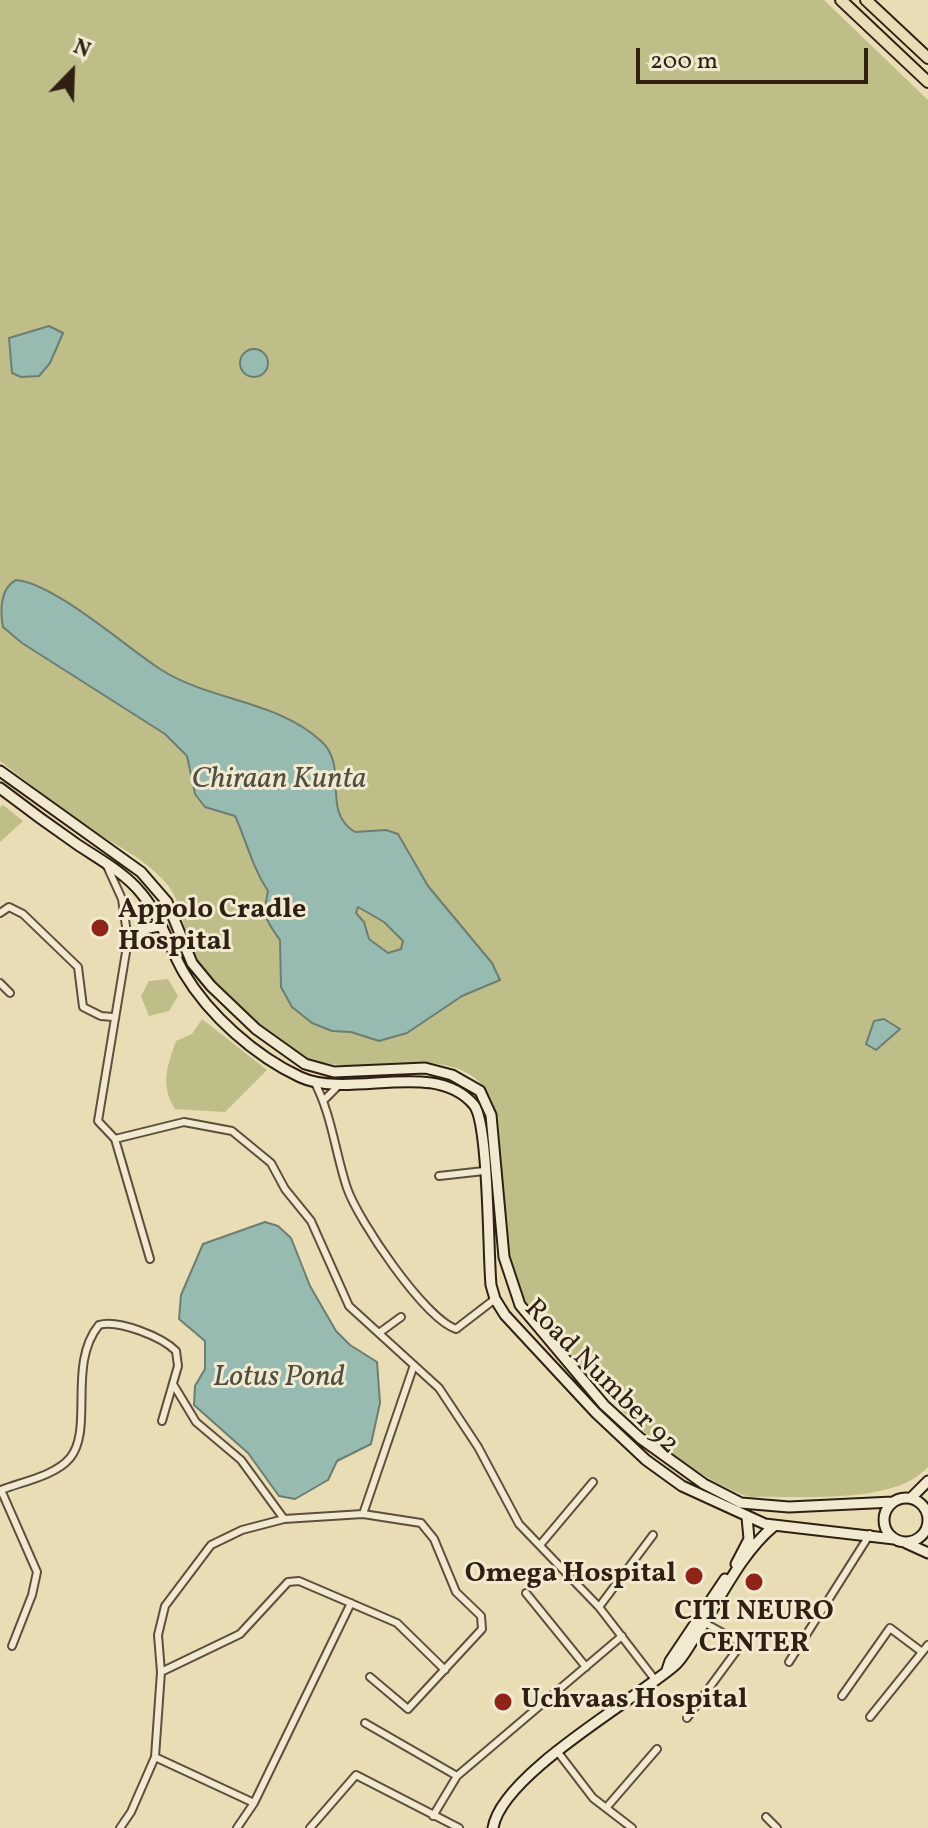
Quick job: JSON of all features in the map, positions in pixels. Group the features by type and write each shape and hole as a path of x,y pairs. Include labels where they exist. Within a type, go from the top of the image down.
{"main road":[{"path":"841,0 928,82"},
{"path":"866,0 928,58"},
{"name":"Road Number 92","path":"0,771 141,872 167,902 192,963 211,986 256,1029 305,1064 334,1072 425,1068 460,1078 480,1091 491,1115 509,1282 520,1305 578,1375 604,1405 640,1438 724,1495 764,1507 893,1502"},
{"name":"Road Number 92","path":"0,788 141,892 198,994 235,1032 299,1076 338,1086 410,1081 438,1085 460,1094 476,1107 484,1171 491,1285 495,1299 568,1384 630,1446 682,1486 747,1517 774,1526 870,1534 928,1553"},
{"path":"128,940 144,929 159,926"},
{"path":"568,1384 578,1375"},
{"path":"682,1486 690,1474"},
{"path":"911,1498 927,1513 926,1532 899,1541 883,1520 893,1502 911,1498 928,1481"},
{"path":"667,1670 747,1544 747,1517"},
{"path":"493,1828 495,1818 517,1790 557,1751 676,1666 751,1551 774,1526"}],"street":[{"path":"105,863 122,899 128,940 98,1121 115,1139 150,1259"},
{"path":"0,913 9,907 23,914 78,967 82,978 79,995 83,1007 101,1016 113,1017"},
{"path":"0,983 10,993"},
{"path":"314,1081 324,1100 348,1189 371,1233 413,1290 456,1329 495,1299"},
{"path":"324,1100 338,1086"},
{"path":"115,1139 184,1122 232,1131 271,1163 285,1189 311,1221 349,1306 439,1388 478,1447 519,1524 599,1607 656,1681"},
{"path":"439,1176 484,1171"},
{"path":"379,1333 401,1317"},
{"path":"12,1646 32,1595 37,1572 1,1489 58,1468 69,1459 79,1436 84,1360 99,1325 110,1323 170,1346 178,1356 162,1421"},
{"path":"363,1514 414,1365"},
{"path":"173,1384 196,1422 241,1460 284,1519"},
{"path":"540,1545 593,1482"},
{"path":"120,1828 131,1812 155,1757 161,1672 158,1635 165,1606 211,1545 242,1530 284,1519 363,1514 421,1523 434,1539 456,1592 481,1616 483,1621 479,1635 408,1709 370,1677"},
{"path":"789,1662 870,1534"},
{"path":"599,1607 653,1535"},
{"path":"161,1672 240,1634 288,1582 299,1581 397,1623 445,1670"},
{"path":"526,1593 586,1667"},
{"path":"237,1828 254,1803 351,1603"},
{"path":"687,1718 740,1646 739,1642 705,1623"},
{"path":"842,1696 890,1628 922,1652"},
{"path":"433,1816 457,1776 622,1636"},
{"path":"870,1717 928,1645"},
{"path":"365,1723 457,1776"},
{"path":"606,1808 657,1749"},
{"path":"557,1751 593,1798 632,1828"},
{"path":"155,1757 254,1803"},
{"path":"310,1828 356,1775 459,1828"},
{"path":"586,1806 593,1798"},
{"path":"766,1817 777,1828"}],"shaded area":[{"path":"0,0 824,0 928,100 928,1467 912,1479 892,1488 844,1496 749,1497 693,1469 668,1451 598,1387 525,1304 514,1275 505,1227 494,1105 479,1082 458,1069 433,1064 346,1065 319,1062 296,1052 240,1009 204,970 191,947 172,891 157,874 0,761"},
{"path":"3,805 23,821 0,842 0,807"},
{"path":"168,979 178,996 169,1011 149,1016 141,996 149,981"},
{"path":"202,1019 267,1070 225,1112 175,1109 166,1084 176,1041 192,1034"}],"water":[{"path":"49,326 63,333 50,363 39,376 21,377 12,373 9,338"},
{"path":"254,349 264,353 268,363 264,373 254,377 244,373 240,363 244,353"},
{"name":"Chiraan Kunta","path":"16,580 50,592 179,680 284,717 321,741 334,763 339,813 345,823 355,832 386,830 398,834 428,886 492,963 500,980 462,996 407,1033 379,1041 351,1032 332,1031 312,1023 292,1007 281,987 280,940 266,918 268,891 235,816 205,807 195,794 187,756 165,734 22,643 3,627 2,600","holes":["358,907 384,922 403,941 401,949 388,953 369,939 364,922 356,913"]},
{"path":"884,1019 900,1029 876,1050 866,1044 874,1021"},
{"name":"Lotus Pond","path":"265,1222 278,1226 291,1238 310,1286 336,1331 350,1345 377,1362 380,1403 371,1444 337,1461 328,1480 295,1499 279,1496 248,1453 194,1405 195,1386 205,1369 205,1341 179,1319 181,1295 203,1244"}],"place":[{"name":"Appolo Cradle Hospital","path":"100,928"},
{"name":"Omega Hospital","path":"694,1576"},
{"name":"CITI NEURO CENTER","path":"754,1582"},
{"name":"Uchvaas Hospital","path":"503,1702"}]}
